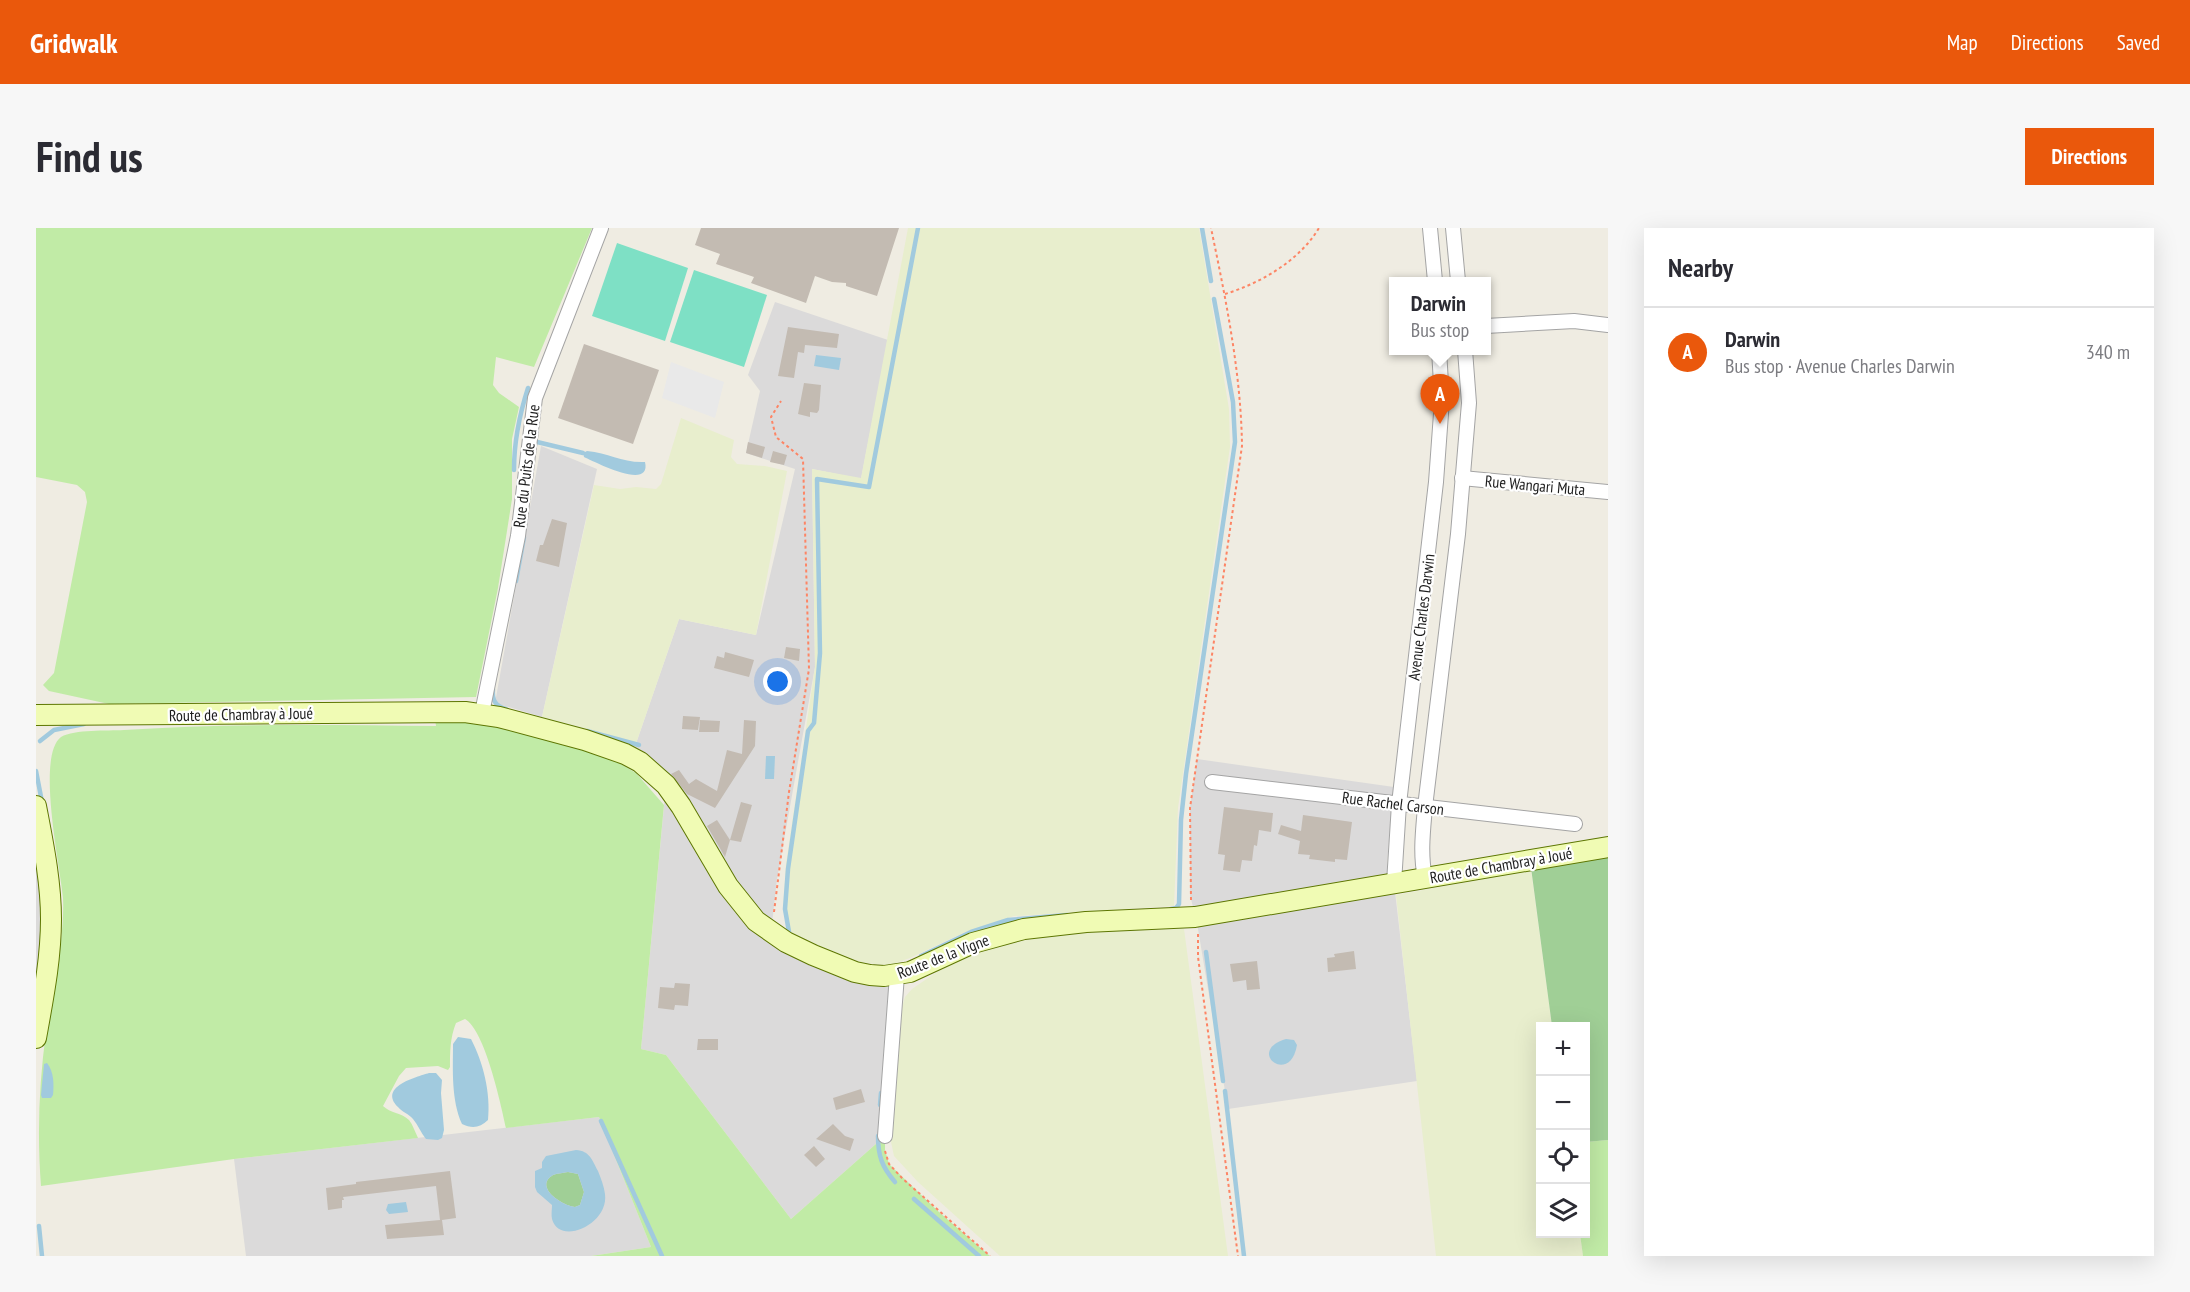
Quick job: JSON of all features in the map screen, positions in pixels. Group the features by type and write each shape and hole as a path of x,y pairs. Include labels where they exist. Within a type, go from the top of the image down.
{"street":[{"name":"Rue du Puits de la Rue","path":"482,713 518,536 535,398 601,228"},
{"path":"1430,228 1435,277"},
{"path":"1453,228 1458,277"},
{"path":"1491,326 1574,321 1608,325"},
{"name":"Avenue Charles Darwin","path":"1394,883 1399,804 1436,482 1442,400 1439,355"},
{"name":"Avenue Charles Darwin","path":"1425,878 1422,841 1425,807 1458,534 1469,403 1465,355"},
{"name":"Rue Wangari Muta","path":"1462,478 1608,492"},
{"name":"Route de la Vigne","path":"446,711 482,713 606,746 625,754 647,768 666,785 681,806 741,904 756,921 771,933 813,955 855,972 884,976 897,975 920,968 993,936 1024,929 1086,922 1195,917 1394,883"},
{"name":"Route de Chambray à Joué","path":"36,715 446,711"},
{"name":"Rue Rachel Carson","path":"1212,782 1575,824"},
{"path":"36,806 48,872 51,921 36,1038"},
{"name":"Route de Chambray à Joué","path":"1394,883 1608,847"},
{"path":"885,1136 897,975"}],"path":[{"path":"1211,228 1225,294 1242,405 1242,446 1190,808 1190,895 1198,933 1198,957 1238,1256"},
{"path":"1225,294 1264,279 1296,254 1310,241 1319,228"},
{"path":"771,933 809,669 803,459 776,437 771,417 781,401"},
{"path":"885,1136 885,1150 889,1164 939,1212 990,1256"}],"shaded area":[{"path":"775,302 888,340 861,479 812,469 815,667 777,879 771,933 791,945 897,975 885,1136 791,1219 666,1055 641,1049 666,785 631,758 679,619 756,635 795,469 746,453 760,391 748,375"},
{"path":"671,362 724,382 715,418 662,398"},
{"path":"541,446 597,469 542,717 495,703"},
{"path":"1197,759 1394,787 1387,863 1394,883 1417,1081 1228,1109 1197,923 1190,895 1190,808"},
{"path":"46,860 36,1025 36,862"},
{"path":"599,1117 651,1247 591,1256 246,1256 234,1159"}],"green space":[{"path":"36,228 592,228 534,367 496,357 493,385 499,393 519,407 512,439 512,499 498,588 476,697 109,704 49,691 43,685 54,673 87,502 85,492 77,485 36,477"},
{"path":"908,228 1199,228 1229,409 1230,447 1178,808 1174,906 1014,916 963,933 910,958 890,965 882,965 860,962 833,953 789,933 783,910 786,864 815,667 812,469 861,478"},
{"path":"617,243 688,268 665,341 592,316"},
{"path":"694,270 767,295 744,367 670,342"},
{"path":"681,418 734,440 731,457 737,464 765,466 787,471 756,635 679,619 631,758 542,728 542,717 594,485 620,489 636,487 656,489 661,484"},
{"path":"435,719 476,720 586,749 614,760 636,773 664,805 641,1049 666,1055 791,1219 885,1136 885,1150 889,1164 939,1212 990,1256 591,1256 651,1247 599,1117 506,1128 485,1052 479,1037 465,1019 456,1023 454,1029 448,1070 438,1066 406,1068 399,1076 383,1106 409,1120 418,1138 234,1159 41,1186 39,1109 42,1071 63,914 50,788 50,766 54,748 61,737 83,732 202,726 436,726"},
{"path":"1608,837 1608,1140 1590,1142 1590,1022 1551,1022 1530,860"},
{"path":"1531,870 1551,1022 1536,1022 1536,1238 1581,1238 1583,1256 1436,1256 1396,895"},
{"path":"1184,929 1228,1256 1000,1256 918,1182 894,1156 891,1142 901,1010 905,997 912,989 947,965 996,943 1063,932"},
{"path":"1608,1140 1608,1256 1583,1256 1581,1238 1590,1238 1590,1142"},
{"path":"568,1172 578,1174 584,1192 580,1205 575,1207 557,1200 546,1185 553,1175"}],"water":[{"path":"816,355 841,358 839,370 814,366"},
{"path":"587,451 629,461 645,462 645,471 631,475 620,472 584,457 583,453"},
{"path":"766,756 775,756 774,779 765,779"},
{"path":"458,1037 471,1039 485,1078 488,1120 476,1127 462,1124 456,1105 453,1084 453,1044"},
{"path":"1286,1039 1294,1040 1297,1045 1293,1057 1287,1063 1280,1065 1273,1062 1269,1051 1274,1044"},
{"path":"47,1063 52,1074 53,1095 51,1098 42,1098 44,1064"},
{"path":"429,1073 436,1073 442,1080 444,1130 442,1138 438,1140 426,1139 413,1119 393,1100 393,1094 401,1084"},
{"path":"576,1150 590,1157 605,1191 604,1205 592,1223 573,1231 564,1231 556,1227 552,1219 552,1205 537,1192 535,1187 535,1171 542,1168 542,1162 546,1156","holes":["568,1172 578,1174 584,1192 580,1205 570,1206 557,1200 548,1190 546,1185 553,1175"]},
{"path":"406,1202 408,1212 389,1214 386,1210 388,1204"}],"building":[{"path":"701,228 899,228 877,296 846,286 846,283 832,282 815,276 806,303 751,283 754,277 716,264 720,254 695,245"},
{"path":"788,327 839,334 837,348 805,345 804,353 798,352 794,378 778,376"},
{"path":"584,344 659,370 633,444 558,418"},
{"path":"804,383 821,385 819,410 817,413 810,412 810,417 798,414"},
{"path":"748,442 765,447 762,458 746,453"},
{"path":"773,451 787,455 784,465 770,462"},
{"path":"552,519 567,523 559,567 536,561 540,545 543,545"},
{"path":"786,647 800,649 799,661 784,658"},
{"path":"725,652 754,660 749,677 714,668 717,656 724,658"},
{"path":"683,716 700,717 698,730 682,729"},
{"path":"700,720 720,721 719,732 699,732"},
{"path":"744,720 756,721 755,746 715,808 687,794 671,774 679,770 689,784 696,779 717,791 727,750 742,754"},
{"path":"741,802 752,805 741,842 730,840"},
{"path":"1224,807 1273,813 1271,832 1259,830 1252,861 1242,860 1240,872 1223,870 1225,855 1218,854"},
{"path":"1303,815 1352,822 1347,860 1335,859 1335,862 1309,859 1310,855 1298,854 1300,841 1278,834 1281,825 1301,831"},
{"path":"717,820 730,840 725,857 707,826"},
{"path":"1354,951 1356,969 1328,972 1327,958 1335,957 1334,954"},
{"path":"1257,961 1260,989 1247,990 1246,980 1233,982 1230,964"},
{"path":"675,983 690,984 688,1006 675,1005 674,1010 658,1008 660,987 674,988"},
{"path":"698,1039 718,1039 718,1050 697,1050"},
{"path":"861,1089 865,1102 836,1110 833,1098"},
{"path":"833,1124 845,1136 854,1139 850,1151 816,1139"},
{"path":"814,1146 825,1159 816,1167 804,1155"},
{"path":"450,1171 456,1218 442,1220 444,1235 387,1239 385,1225 440,1220 436,1186 343,1197 342,1208 328,1210 326,1188 356,1184 356,1182"}],"waterway":[{"path":"789,932 785,909 788,869 808,731 814,723 820,653 817,479 869,487 918,228"},
{"path":"1202,228 1211,281"},
{"path":"1171,909 1176,908 1179,904 1181,820 1186,774 1235,442 1233,402 1214,299"},
{"path":"514,470 518,429 528,388"},
{"path":"533,441 583,453"},
{"path":"516,581 524,537"},
{"path":"493,689 495,702 506,709"},
{"path":"40,741 54,730 84,724"},
{"path":"587,731 639,745"},
{"path":"36,771 42,802"},
{"path":"921,956 971,932 1008,920 1067,915"},
{"path":"1206,952 1223,1081"},
{"path":"1225,1091 1244,1256"},
{"path":"880,1105 881,1093"},
{"path":"601,1121 662,1256"},
{"path":"878,1136 882,1161 895,1182"},
{"path":"914,1199 979,1256"},
{"path":"39,1226 42,1256"}],"place":[{"name":"Darwin","path":"1440,424"}]}
